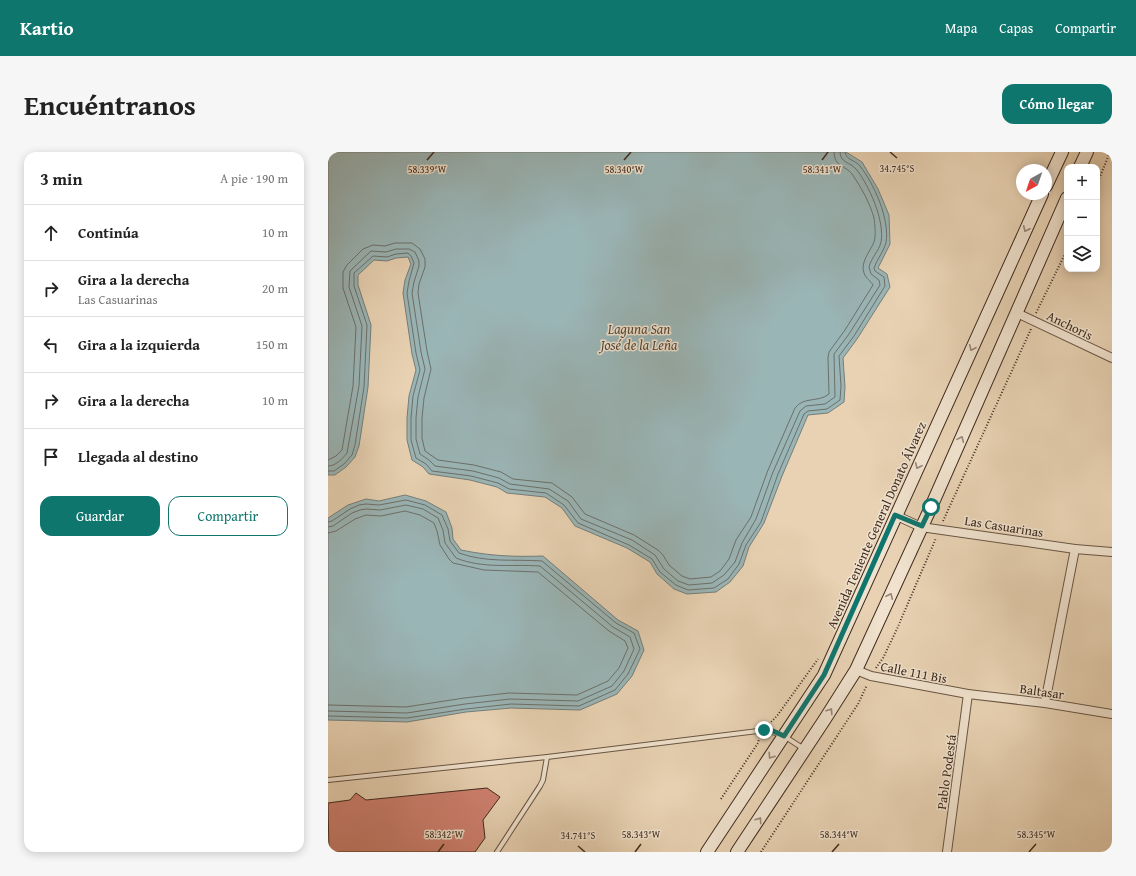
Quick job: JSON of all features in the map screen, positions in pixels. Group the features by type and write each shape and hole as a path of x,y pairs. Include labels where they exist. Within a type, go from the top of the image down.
{"main road":[{"path":"1052,173 1062,152"},
{"path":"1081,164 1087,152"},
{"name":"Avenida Teniente General Donato Álvarez","path":"707,852 824,675 895,515 1039,200"},
{"path":"737,852 856,670 922,526 1066,200"}],"street":[{"name":"Anchoris","path":"1017,313 1112,358"},
{"name":"Las Casuarinas","path":"895,515 922,526 1075,549 1112,552"},
{"path":"1045,703 1075,549"},
{"name":"Calle 111 Bis","path":"856,670 871,676 968,694"},
{"name":"Baltasar","path":"968,694 1045,703 1112,714"},
{"name":"Pablo Podestá","path":"947,852 968,694"}],"lane":[{"path":"328,780 547,757 764,730 773,731 784,736 805,749"},
{"path":"497,852 540,786 543,780 547,757"}],"path":[{"path":"1100,177 1110,152"},
{"path":"761,852 858,704 871,676 883,658 1030,330 1032,320 1064,256"},
{"path":"721,799 764,730 777,716 821,655"}],"water":[{"name":"Laguna San José de la Leña","path":"328,152 846,152 862,162 878,189 889,215 890,244 878,268 887,274 890,287 843,358 845,387 844,402 828,413 808,415 764,523 749,547 743,566 730,582 716,592 687,594 674,589 657,574 650,562 627,548 575,526 562,508 545,497 507,493 497,487 470,480 429,474 423,467 412,460 407,440 407,418 409,396 416,370 412,354 403,293 405,280 411,264 408,257 396,258 387,261 374,260 358,275 358,285 371,325 368,387 359,446 355,457 346,467 335,475 328,475"},
{"path":"405,495 426,501 446,512 452,528 453,539 461,550 502,556 543,556 618,620 638,631 644,650 632,676 617,694 580,710 511,708 466,712 407,722 328,720 328,518 348,505 366,499 379,501"}],"building":[{"path":"487,788 500,797 483,820 485,838 475,852 329,852 328,803 350,800 356,793 366,800"}],"route":[{"path":"764,730 773,731 784,736 824,675 895,515 922,526 931,507"}]}
